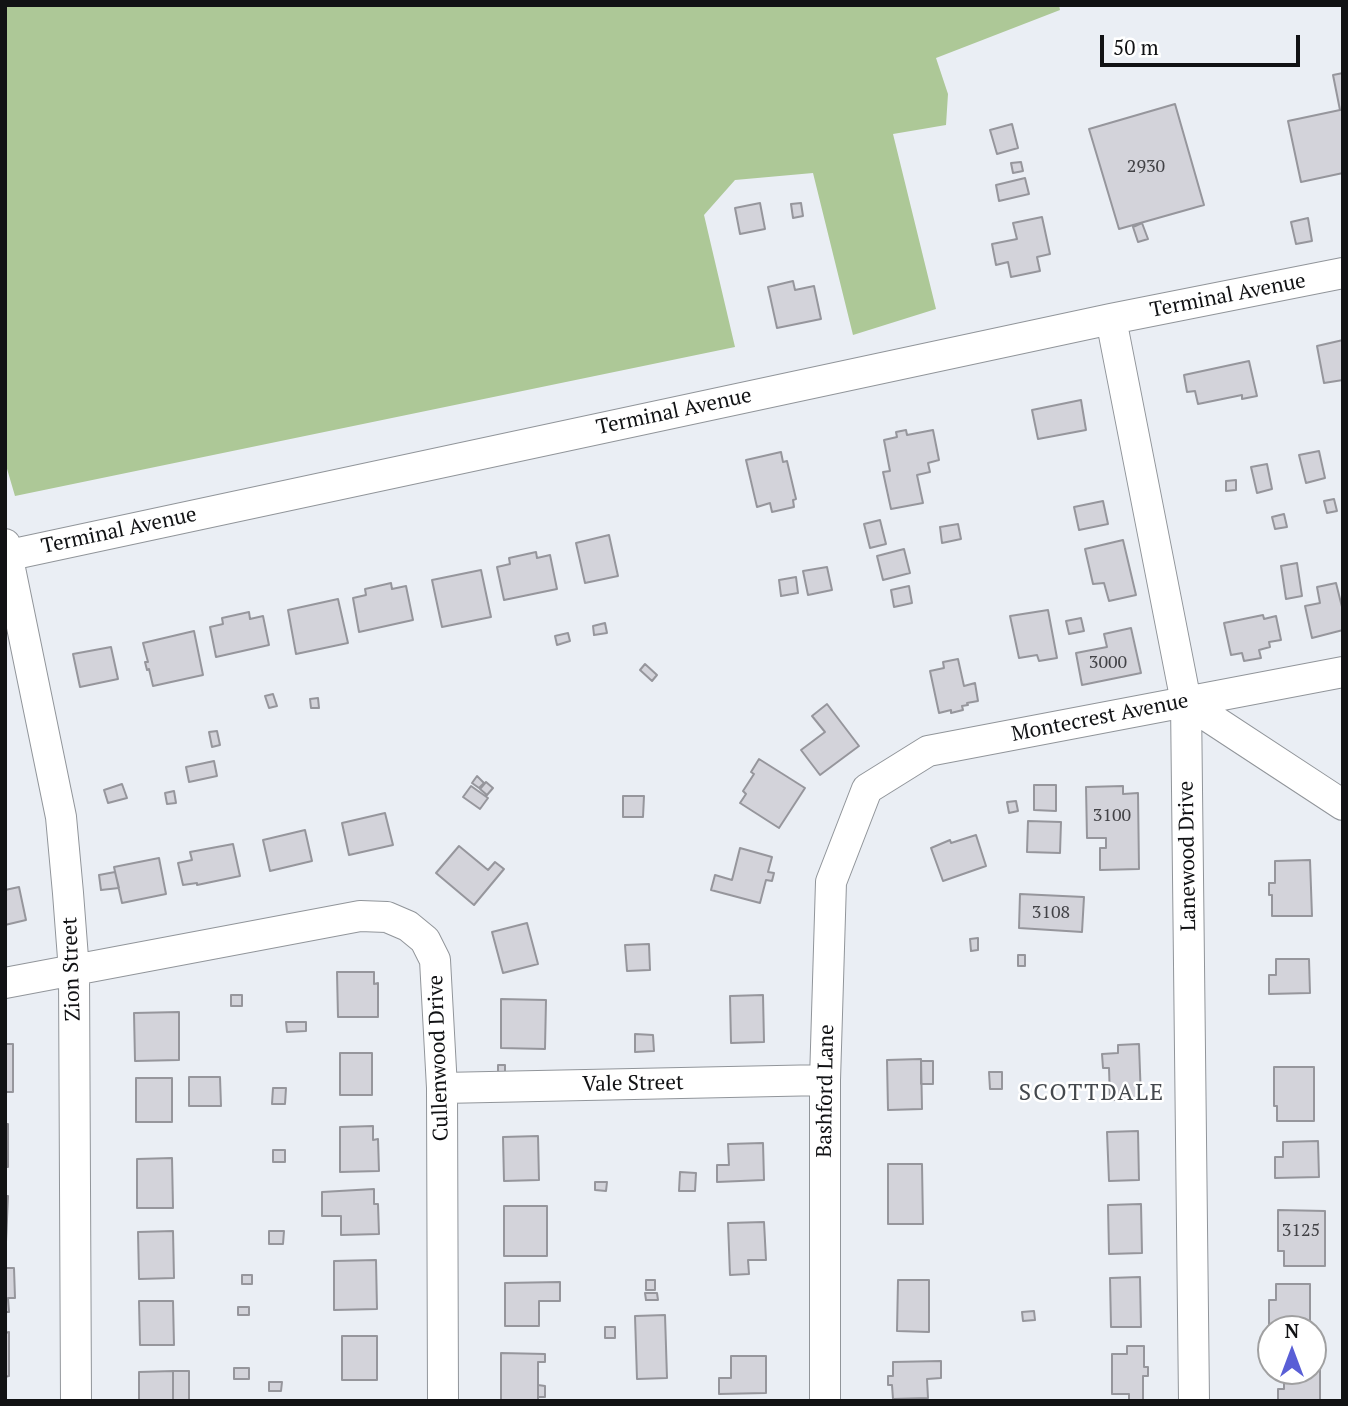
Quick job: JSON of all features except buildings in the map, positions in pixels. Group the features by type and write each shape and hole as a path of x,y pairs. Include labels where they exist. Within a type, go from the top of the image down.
{"street":[{"name":"Terminal Avenue","path":"6,551 1111,318 1343,273"},
{"name":"Lanewood Drive","path":"1111,318 1186,702 1194,1401"},
{"name":"Zion Street","path":"6,551 61,817 74,971 76,1401"},
{"name":"Montecrest Avenue","path":"867,789 928,751 1343,672"},
{"path":"1186,702 1343,805"},
{"name":"Bashford Lane","path":"825,1401 825,1080 831,882 867,789"},
{"name":"Cullenwood Drive","path":"5,983 360,916 387,917 408,926 425,940 435,960 442,1088 443,1401"},
{"name":"Vale Street","path":"442,1088 825,1080"}],"green space":[{"path":"5,5 1059,5 1060,10 936,58 948,94 946,125 893,134 936,309 853,335 813,173 735,180 704,215 735,347 15,496 5,462"}],"district":[{"name":"SCOTTDALE","path":"1092,1093"}]}
